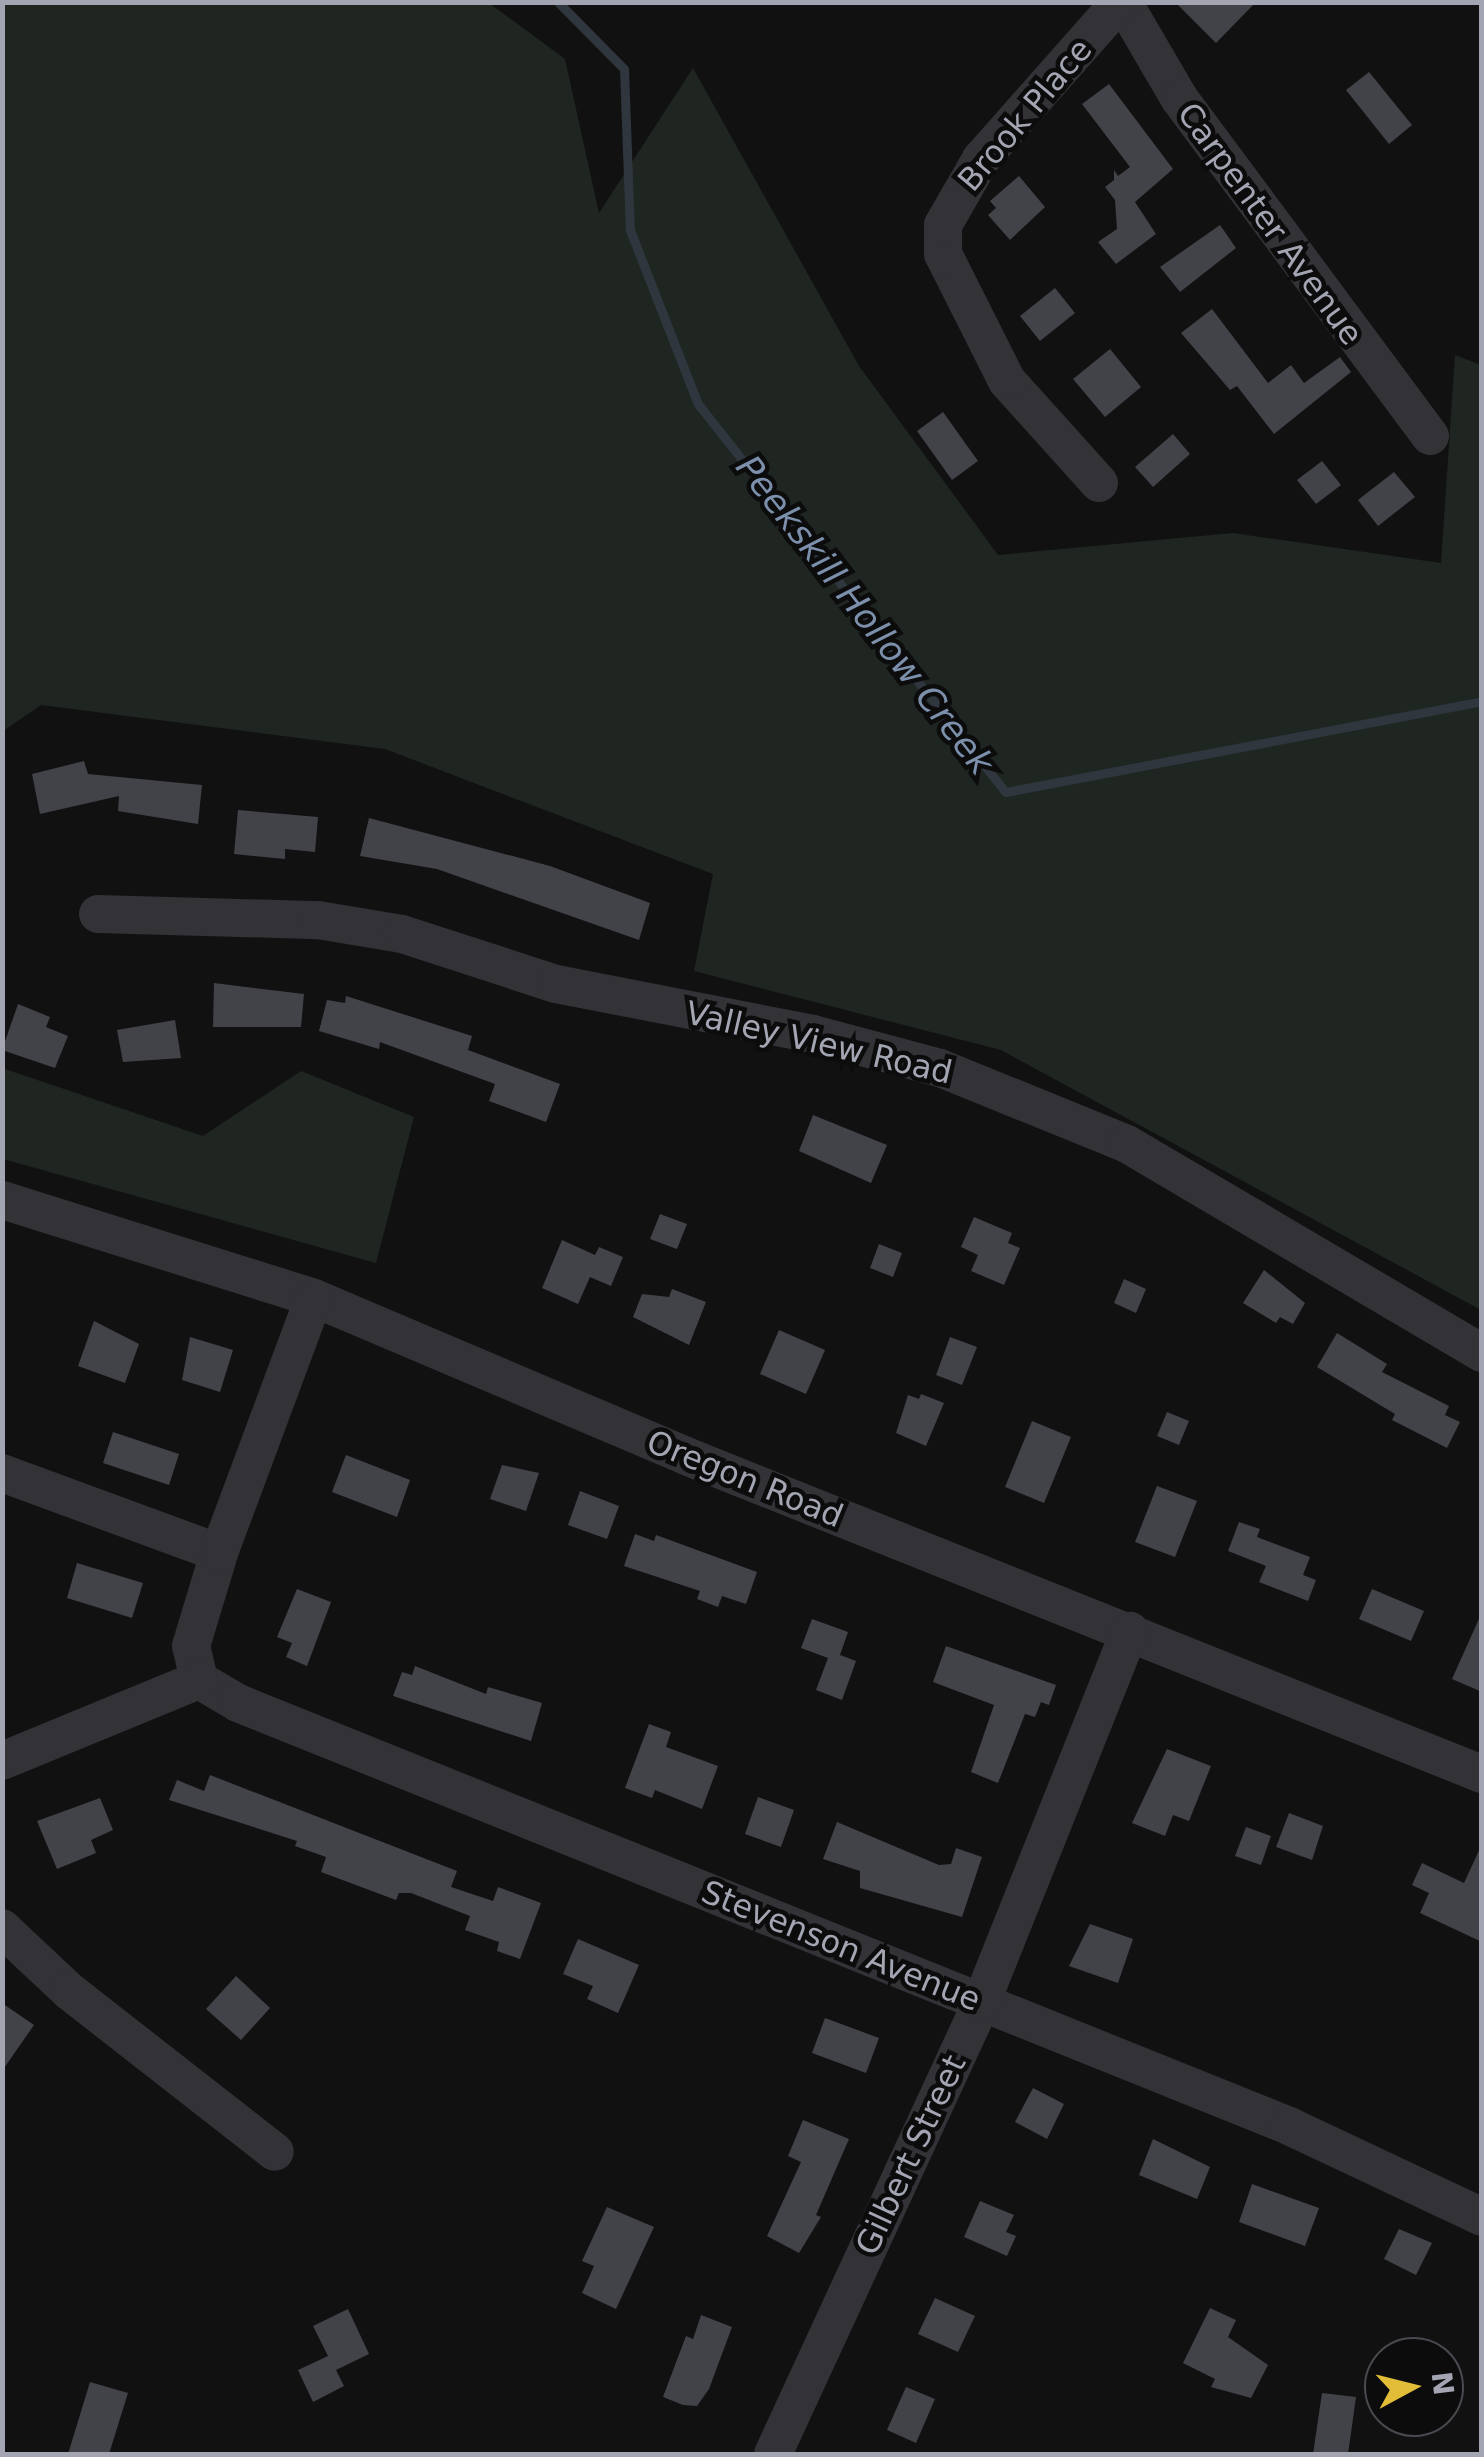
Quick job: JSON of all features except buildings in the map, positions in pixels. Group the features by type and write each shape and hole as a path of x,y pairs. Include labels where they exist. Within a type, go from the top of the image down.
{"street":[{"name":"Carpenter Avenue","path":"1121,2 1179,98 1430,436"},
{"name":"Brook Place","path":"1100,483 1007,381 943,254 943,225 981,159 1121,2"},
{"name":"Valley View Road","path":"98,914 300,918 402,934 556,984 940,1068 1054,1109 1178,1172 1482,1353"},
{"name":"Oregon Road","path":"2,1200 314,1298 686,1456 1482,1774"},
{"path":"2,1761 199,1680 191,1646 218,1553 314,1298"},
{"path":"2,1472 218,1553"},
{"name":"Gilbert Street","path":"773,2454 980,2003 1130,1631"},
{"name":"Stevenson Avenue","path":"199,1680 238,1703 1290,2126 1482,2217"},
{"path":"2,1928 69,1991 274,2152"}],"shaded area":[{"path":"3,2 489,3 565,59 599,213 693,68 859,366 998,555 1233,533 1441,563 1455,355 1481,365 1481,1310 1001,1050 694,971 713,874 385,749 41,705 3,731"},
{"path":"2,1068 203,1136 301,1071 414,1117 376,1263 3,1159"}],"waterway":[{"name":"Peekskill Hollow Creek","path":"558,2 624,69 630,230 698,404 1006,792 1482,701"}]}
